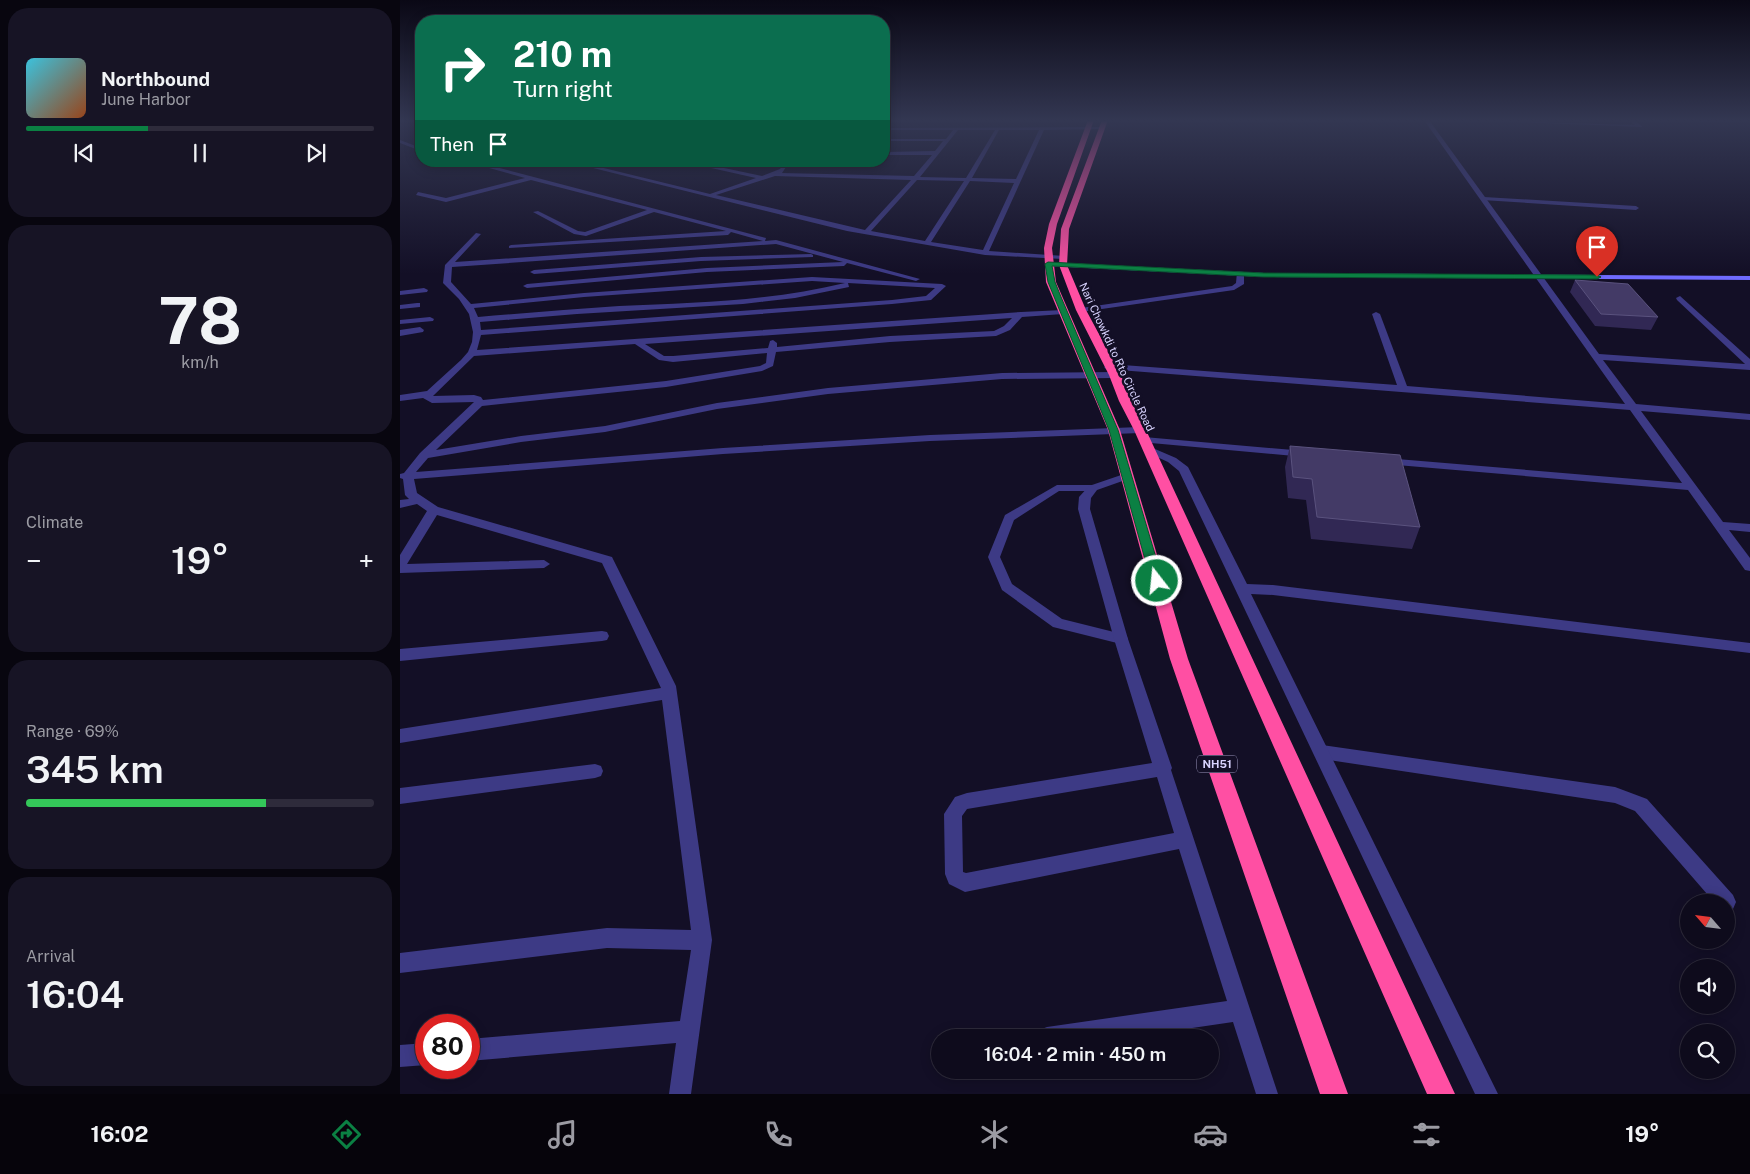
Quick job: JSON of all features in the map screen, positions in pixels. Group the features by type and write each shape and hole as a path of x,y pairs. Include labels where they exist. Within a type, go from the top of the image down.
{"highway":[{"name":"NH51","path":"1073,171 1053,224 1048,260 1051,282 1114,430 1179,659 1334,1094"},
{"name":"Nari Chowkdi to Rto Circle Road","path":"1086,171 1065,229 1063,261 1081,310 1146,445 1441,1094"}],"street":[{"path":"504,171 942,286"},
{"path":"608,171 867,232 985,253 1048,260 1240,274 1749,279"},
{"path":"730,171 763,178"},
{"path":"709,196 780,171"},
{"path":"867,232 922,171"},
{"path":"927,243 973,171"},
{"path":"985,253 1021,171"},
{"path":"1463,171 1596,357 1750,567"},
{"path":"774,174 1017,180"},
{"path":"418,194 446,200 531,178"},
{"path":"1484,199 1636,208"},
{"path":"536,212 576,233 586,234 654,210"},
{"path":"511,247 740,233"},
{"path":"430,397 472,353 478,333 471,306 447,283 449,265 478,234"},
{"path":"449,265 776,242"},
{"path":"534,272 700,259 824,255"},
{"path":"527,286 707,270 855,264"},
{"path":"1081,310 1234,288 1240,284 1240,274"},
{"path":"471,306 584,295 812,279 942,286"},
{"path":"475,320 594,310 785,298 822,292 855,282"},
{"path":"478,333 892,302 928,298 942,286"},
{"path":"400,293 424,290"},
{"path":"1680,298 1750,366"},
{"path":"400,307 417,306"},
{"path":"472,353 1063,312"},
{"path":"637,342 662,358 673,359 890,338 996,333 1007,328 1021,314"},
{"path":"1376,314 1403,389"},
{"path":"400,322 430,318"},
{"path":"400,333 420,330"},
{"path":"400,398 430,397 476,400 666,384 762,368 770,364 776,333"},
{"path":"1596,357 1750,366"},
{"path":"424,455 604,429 717,406 828,391 1002,376 1090,376 1112,371 1403,389 1750,417"},
{"path":"404,476 476,400"},
{"path":"404,476 723,451 930,438 1114,430 1146,445 1184,469 1487,1094"},
{"path":"1146,445 1313,455"},
{"path":"1373,460 1691,487"},
{"path":"404,476 411,495 434,510 607,560 668,686 702,940 680,1094"},
{"path":"1121,639 1058,623 1007,587 994,557 1009,518 1057,488 1093,488 1127,476"},
{"path":"1093,488 1085,496 1084,509 1121,639 1164,768 1267,1094"},
{"path":"400,504 420,500"},
{"path":"400,567 434,510"},
{"path":"1719,525 1750,528"},
{"path":"400,567 544,564"},
{"path":"1243,589 1273,590 1750,648"},
{"path":"400,655 602,636"},
{"path":"400,736 669,693"},
{"path":"1322,752 1615,794 1641,805 1718,894"},
{"path":"1164,768 967,801 961,804 953,814 954,874 956,878 965,882 1186,839"},
{"path":"400,796 595,771"},
{"path":"400,963 607,938 702,940"},
{"path":"1109,1029 1240,1010"},
{"path":"480,1049 689,1031"},
{"path":"400,1056 415,1055"}],"building":[{"path":"1575,280 1628,284 1658,317 1601,314"},
{"path":"1290,446 1400,455 1420,527 1317,517 1312,479 1293,477"}],"route":[{"path":"1157,581 1114,430 1051,282 1048,264 1264,275 1371,274 1597,277"}]}
